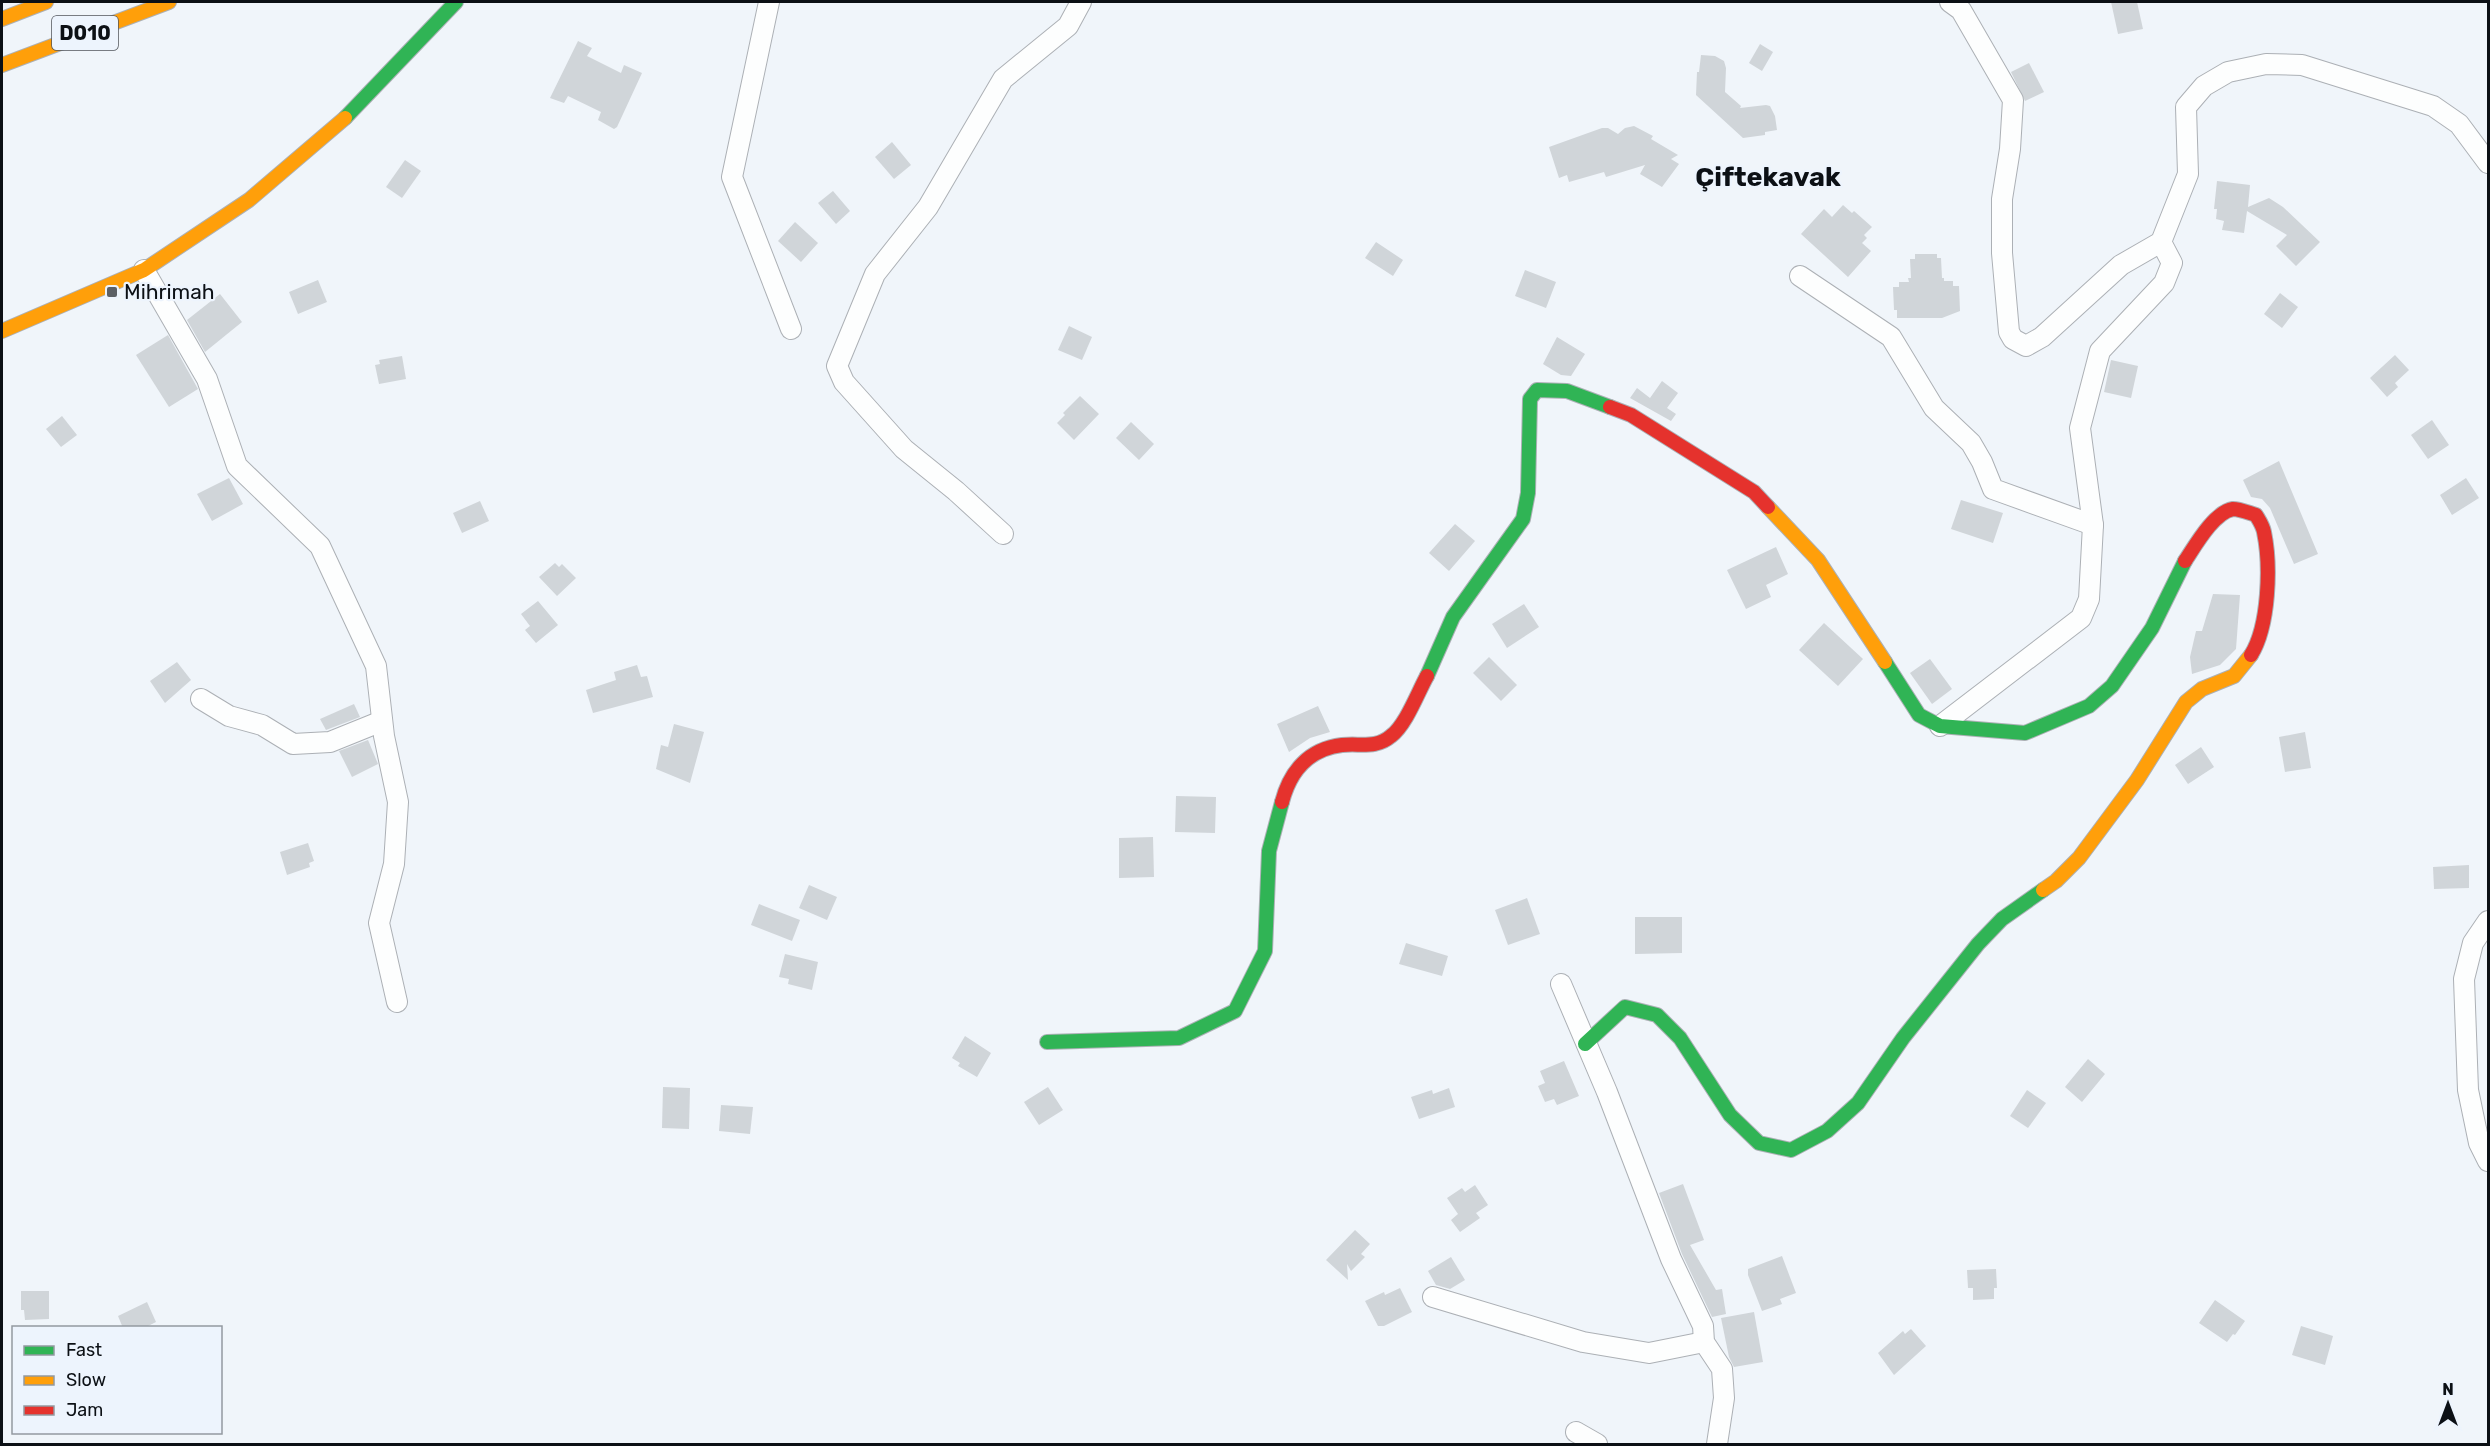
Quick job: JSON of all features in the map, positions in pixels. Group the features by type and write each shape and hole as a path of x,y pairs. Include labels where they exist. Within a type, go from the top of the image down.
{"main road":[{"name":"D010","path":"2,18 46,2"},
{"name":"D010","path":"2,65 169,2"},
{"path":"2,331 144,270 249,200 339,124 456,2"},
{"path":"1047,1042 1179,1038 1236,1011 1265,951 1269,851 1286,786 1301,762 1318,752 1341,745 1376,745 1392,736 1401,724 1434,662 1453,617 1522,519 1528,493 1528,415 1530,399 1537,390 1567,391 1631,415 1754,492 1818,560 1919,715 1941,726 2025,733 2089,706 2112,686 2152,628 2185,561 2205,531 2222,513 2234,509 2256,515 2264,530 2268,577 2260,637 2252,654 2234,676 2202,689 2186,702 2137,780 2079,858 2055,881 2002,919 1978,944 1903,1038 1858,1103 1827,1131 1791,1149 1759,1143 1730,1115 1680,1038 1658,1015 1625,1007 1585,1044"}],"street":[{"path":"769,2 732,177 791,329"},
{"path":"1003,534 956,491 904,449 844,382 837,366 875,274 928,207 1003,79 1068,26 1081,2"},
{"path":"1958,4 2013,99 2010,149 2002,200 2002,253 2009,332 2013,339 2026,346 2042,337 2121,265 2161,242 2188,174 2186,107 2204,86 2228,72 2266,64 2302,65 2433,106 2459,123 2488,163"},
{"path":"1941,726 2081,618 2089,599 2093,525 2080,428 2100,351 2164,283 2172,262 2161,242"},
{"path":"144,270 207,379 237,466 320,546 376,666 382,721 398,802 394,864 379,923 397,1002"},
{"path":"1800,276 1891,337 1934,408 1971,443 1982,462 1992,489 2093,525"},
{"path":"201,699 229,716 262,725 293,744 330,742 382,721"},
{"path":"2488,921 2474,943 2464,979 2468,1090 2479,1143 2488,1161"},
{"path":"1561,984 1607,1092 1671,1259 1703,1326 1704,1342 1722,1369 1724,1398 1717,1444"},
{"path":"1433,1297 1583,1342 1650,1353 1704,1342"},
{"path":"1576,1432 1597,1444"}],"building":[{"path":"2111,2 2137,2 2143,29 2118,34"},
{"path":"578,41 592,48 587,56 621,73 624,65 642,73 614,129 598,120 601,112 568,96 564,103 550,98"},
{"path":"1760,44 1773,52 1762,71 1749,63"},
{"path":"1701,55 1715,56 1724,61 1725,92 1741,106 1740,108 1770,106 1775,116 1777,130 1765,132 1765,135 1743,138 1696,95 1697,72 1699,72"},
{"path":"2029,63 2044,92 2025,101 2011,72"},
{"path":"1634,126 1653,136 1651,139 1678,155 1671,159 1679,164 1662,187 1640,174 1645,165 1606,177 1604,172 1569,182 1567,175 1559,178 1549,147 1602,128 1608,128 1618,134 1625,128"},
{"path":"892,142 911,165 894,179 875,157"},
{"path":"405,160 421,171 402,198 386,187"},
{"path":"2217,181 2250,185 2248,207 2269,198 2283,207 2320,242 2296,266 2276,246 2287,235 2247,211 2244,233 2222,230 2224,221 2216,219 2217,209 2214,209"},
{"path":"833,191 850,211 836,224 818,203"},
{"path":"1843,205 1852,213 1854,211 1872,227 1864,235 1867,238 1862,243 1871,251 1848,277 1801,234 1824,209 1832,217"},
{"path":"795,222 818,243 801,262 778,241"},
{"path":"1376,242 1403,260 1393,276 1365,258"},
{"path":"1915,254 1937,254 1937,258 1941,258 1942,278 1944,281 1953,281 1953,286 1959,286 1960,311 1942,318 1897,318 1897,310 1894,310 1893,287 1899,287 1899,282 1909,282 1908,278 1911,278 1910,259 1915,259"},
{"path":"1525,270 1556,282 1546,308 1515,296"},
{"path":"318,280 327,302 298,314 289,292"},
{"path":"2280,293 2298,307 2282,328 2264,314"},
{"path":"220,294 242,322 205,352 187,320"},
{"path":"1069,326 1092,337 1082,360 1058,350"},
{"path":"168,335 198,389 169,407 136,355"},
{"path":"1557,337 1585,354 1571,376 1561,375 1543,364"},
{"path":"2395,355 2409,370 2395,383 2398,387 2387,397 2370,378"},
{"path":"402,356 406,379 379,384 375,365 380,364 379,360"},
{"path":"2111,360 2138,366 2131,398 2104,392"},
{"path":"1662,381 1678,393 1667,408 1676,414 1671,421 1630,398 1637,388 1650,398"},
{"path":"1080,396 1099,414 1074,440 1057,423 1065,415 1063,413"},
{"path":"62,416 77,435 61,447 46,429"},
{"path":"2432,420 2449,445 2428,459 2411,435"},
{"path":"1131,422 1154,444 1139,460 1116,438"},
{"path":"2279,461 2318,554 2294,564 2270,508 2262,499 2251,497 2243,480"},
{"path":"229,478 243,504 212,521 197,494"},
{"path":"2466,478 2479,498 2452,515 2440,495"},
{"path":"1961,500 2003,513 1993,543 1951,529"},
{"path":"480,501 489,521 462,533 453,513"},
{"path":"1455,524 1475,541 1449,571 1429,553"},
{"path":"1776,547 1788,574 1766,585 1771,597 1746,609 1727,570"},
{"path":"555,563 559,567 562,564 576,578 557,596 539,577"},
{"path":"2213,594 2240,595 2236,649 2220,665 2192,674 2190,657 2196,631 2202,631"},
{"path":"538,601 558,625 536,643 525,630 530,626 521,614"},
{"path":"1524,604 1539,627 1507,648 1492,624"},
{"path":"1824,623 1863,659 1838,686 1799,650"},
{"path":"1489,657 1517,685 1501,701 1473,673"},
{"path":"1930,659 1952,689 1932,704 1910,673"},
{"path":"177,662 191,680 165,703 150,681"},
{"path":"637,665 641,677 647,676 653,697 593,713 586,690 616,680 614,672"},
{"path":"354,704 360,717 326,730 320,719"},
{"path":"1318,706 1330,732 1310,738 1289,752 1277,724"},
{"path":"674,724 704,732 690,783 656,769 661,745 668,747"},
{"path":"2305,732 2311,768 2285,772 2279,737"},
{"path":"368,740 378,764 352,777 339,751"},
{"path":"2201,747 2214,767 2188,784 2175,765"},
{"path":"1176,796 1216,797 1215,833 1175,832"},
{"path":"1153,837 1154,877 1119,878 1119,838"},
{"path":"308,843 314,861 309,863 310,867 287,875 280,852"},
{"path":"2469,865 2469,888 2434,889 2433,867"},
{"path":"809,885 837,897 827,920 799,908"},
{"path":"1527,898 1540,934 1508,945 1495,910"},
{"path":"759,904 800,920 792,941 751,925"},
{"path":"1635,917 1682,917 1682,953 1635,954"},
{"path":"1406,943 1448,956 1442,976 1399,964"},
{"path":"785,954 818,962 812,990 788,984 789,979 779,977"},
{"path":"965,1036 991,1053 977,1077 958,1066 960,1063 952,1058"},
{"path":"2088,1059 2105,1074 2082,1102 2065,1087"},
{"path":"1564,1061 1579,1096 1557,1105 1554,1099 1545,1102 1538,1086 1545,1083 1540,1071"},
{"path":"663,1087 690,1088 689,1129 662,1128"},
{"path":"1048,1087 1063,1110 1039,1125 1024,1102"},
{"path":"1449,1088 1455,1107 1419,1119 1411,1097 1432,1090 1433,1094"},
{"path":"2027,1090 2046,1103 2028,1128 2010,1116"},
{"path":"721,1105 753,1107 750,1134 719,1131"},
{"path":"1683,1184 1704,1240 1690,1245 1716,1290 1722,1289 1726,1314 1712,1317 1682,1254 1659,1193"},
{"path":"1475,1185 1488,1205 1476,1213 1480,1218 1460,1232 1451,1220 1458,1214 1447,1198 1462,1188 1465,1192"},
{"path":"1355,1230 1370,1244 1361,1254 1365,1257 1351,1271 1347,1264 1348,1280 1326,1260"},
{"path":"1782,1256 1796,1293 1780,1299 1782,1304 1762,1311 1748,1275 1748,1269"},
{"path":"1451,1257 1465,1280 1450,1289 1436,1285 1428,1271"},
{"path":"1996,1269 1997,1288 1994,1288 1994,1299 1973,1300 1973,1288 1968,1288 1967,1270"},
{"path":"1400,1288 1412,1312 1384,1326 1378,1326 1365,1301 1384,1292 1385,1295"},
{"path":"21,1291 49,1291 49,1319 25,1320 24,1310 21,1310"},
{"path":"2215,1300 2245,1321 2227,1342 2199,1323"},
{"path":"147,1302 156,1322 148,1326 122,1326 118,1316"},
{"path":"1754,1312 1763,1362 1734,1367 1729,1357 1721,1318"},
{"path":"2301,1326 2333,1336 2325,1365 2292,1355"},
{"path":"1911,1329 1926,1346 1894,1375 1878,1353 1903,1331 1905,1334"}],"traffic: fast":[{"path":"345,118 456,2"},
{"path":"1427,676 1453,617 1523,519 1528,493 1530,399 1537,390 1567,391 1610,407"},
{"path":"1885,662 1919,715 1940,726 2025,733 2089,706 2112,686 2152,628 2185,561"},
{"path":"1047,1042 1179,1038 1235,1011 1265,951 1269,851 1282,802"},
{"path":"1585,1044 1625,1007 1657,1015 1680,1038 1730,1115 1759,1143 1791,1150 1827,1131 1858,1103 1903,1038 1978,944 2002,919 2043,890"}],"traffic: slow":[{"path":"2,19 46,2"},
{"path":"2,65 169,2"},
{"path":"2,331 144,270 249,200 345,118"},
{"path":"1768,507 1818,560 1885,662"},
{"path":"2043,890 2056,881 2079,858 2137,780 2186,702 2202,689 2234,676 2251,655"}],"traffic: jam":[{"path":"1610,407 1631,415 1754,492 1768,507"},
{"path":"2185,561 2206,530 2226,511 2236,509 2256,515 2264,532 2268,578 2262,628 2251,655"},
{"path":"1282,802 1296,771 1320,751 1342,745 1380,743 1391,736 1407,716 1427,676"}],"place":[{"name":"Mihrimah","path":"112,292"}],"district":[{"name":"Çiftekavak","path":"1768,177"}]}
